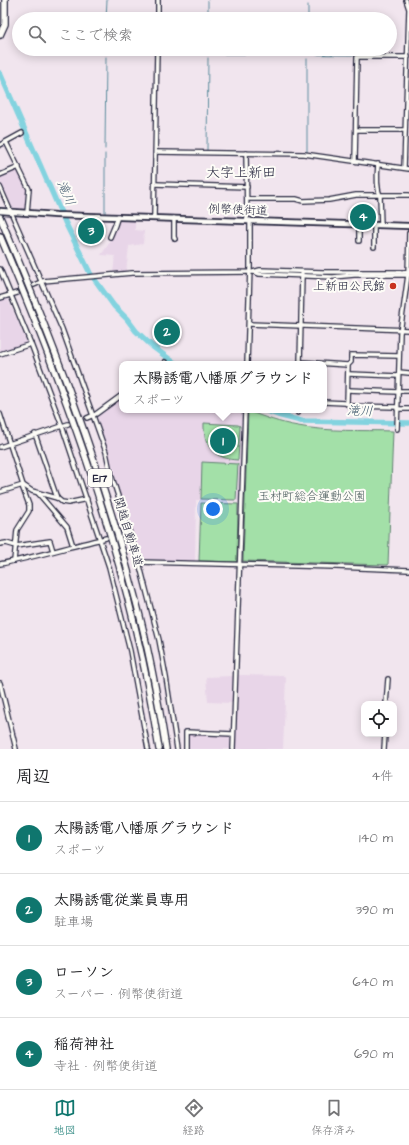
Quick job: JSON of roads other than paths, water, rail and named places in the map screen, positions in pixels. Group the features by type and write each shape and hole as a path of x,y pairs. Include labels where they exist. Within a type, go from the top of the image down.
{"highway":[{"path":"0,35 4,24 5,0"},
{"name":"関越自動車道","path":"0,217 31,290 65,378 114,520 144,630 166,749"},
{"name":"関越自動車道","path":"0,236 24,292 61,387 107,522 136,631 147,681 158,749"}],"main road":[{"path":"0,211 27,213"},
{"name":"例幣使街道","path":"27,213 409,226"}],"street":[{"path":"158,0 158,12"},
{"path":"404,168 409,8 406,0"},
{"path":"154,217 157,56"},
{"path":"355,160 357,57 408,57"},
{"path":"356,130 405,130"},
{"path":"0,145 22,133"},
{"path":"6,142 29,189 27,213"},
{"path":"156,152 300,153 409,169"},
{"path":"246,153 252,272 247,361"},
{"path":"378,164 377,176 380,194 381,225"},
{"path":"0,175 18,167"},
{"path":"155,184 247,187"},
{"path":"0,187 62,329 106,452 139,562 159,640 177,749"},
{"path":"248,199 329,200 356,195 380,194 409,196"},
{"path":"110,237 118,216"},
{"path":"174,218 175,239"},
{"path":"359,224 359,241"},
{"path":"374,224 374,247"},
{"path":"397,428 400,330 408,273 409,233"},
{"path":"0,269 31,344 62,426 87,499 99,540 109,566 130,651 148,749"},
{"path":"34,285 41,282 133,273 252,272 259,274 302,274 333,277 408,273"},
{"path":"300,361 302,274"},
{"path":"0,298 17,293"},
{"path":"249,324 409,330"},
{"path":"0,354 31,344"},
{"path":"348,403 348,365 351,362 351,355 399,356"},
{"path":"327,364 348,365"},
{"path":"349,374 409,373"},
{"path":"348,390 409,391"},
{"path":"87,418 94,415 119,397"},
{"path":"327,402 348,403 351,406 409,409"},
{"path":"233,749 245,413"},
{"path":"0,414 29,505 29,511 17,530 14,561"},
{"path":"0,447 68,424"},
{"path":"36,434 57,498"},
{"path":"23,485 32,491 57,498 62,502 68,503 87,499"},
{"path":"0,492 23,485"},
{"path":"38,493 67,527 73,546"},
{"path":"123,533 129,531"},
{"path":"0,564 39,556 106,538"},
{"path":"0,544 6,543 16,546 50,541 53,551"},
{"path":"139,562 409,570"},
{"path":"386,701 388,679"},
{"path":"0,683 16,749"},
{"path":"186,749 186,732 233,734"},
{"path":"384,749 385,737"}],"waterway":[{"path":"106,12 107,0"},
{"path":"208,1 208,12"},
{"path":"308,5 308,12"},
{"path":"105,149 106,57"},
{"path":"207,151 208,58"},
{"path":"307,59 307,152"},
{"name":"滝川","path":"0,73 65,222 90,273 114,306 136,331 153,347 172,361"},
{"path":"105,154 105,214 152,215"},
{"name":"滝川","path":"272,413 301,421 409,423"}],"tunnel":[{"path":"68,424 87,418"}],"place":[{"name":"稲荷神社","path":"363,217"},
{"name":"ローソン","path":"91,231"},
{"name":"上新田公民館","path":"393,286"},
{"name":"太陽誘電従業員専用","path":"167,332"},
{"name":"太陽誘電八幡原グラウンド","path":"223,441"}],"district":[{"name":"大字上新田","path":"241,173"}],"park label":[{"name":"玉村町総合運動公園","path":"312,496"}]}
